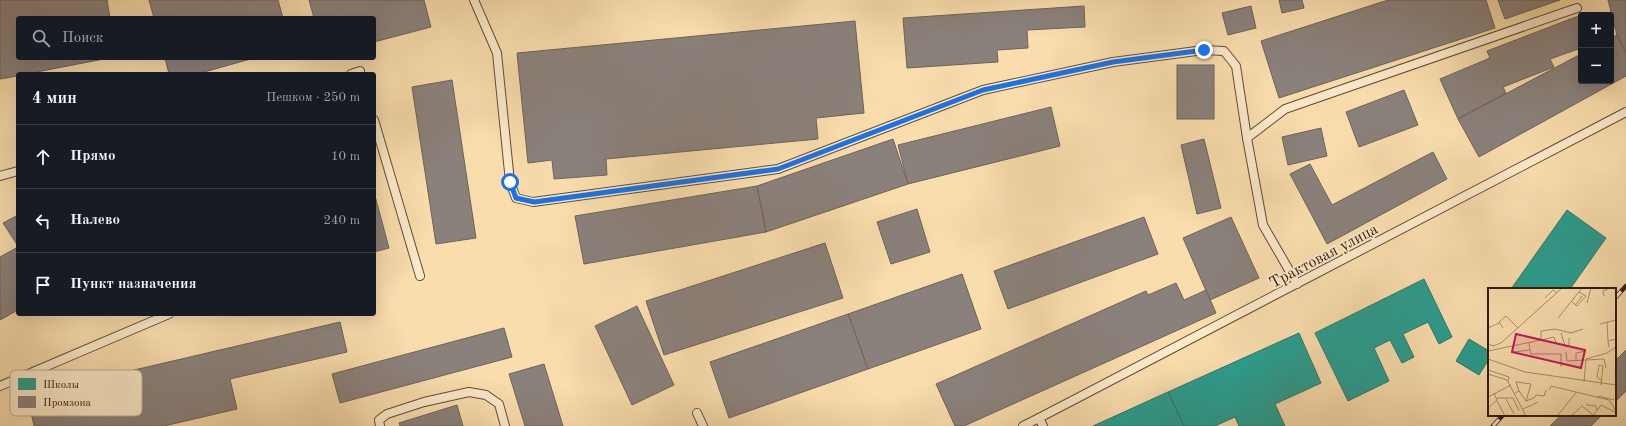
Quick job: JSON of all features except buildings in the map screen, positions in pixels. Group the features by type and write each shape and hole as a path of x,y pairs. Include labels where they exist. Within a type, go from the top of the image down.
{"lane":[{"path":"474,0 497,53 510,182 516,198 534,202 778,169 983,90 1113,62 1204,50 1224,51 1236,66 1247,138 1263,224 1298,284"},
{"path":"1247,138 1285,109 1578,8"},
{"name":"Трактовая улица","path":"1023,426 1041,422 1298,284 1626,112"},
{"path":"376,127 420,276"},
{"path":"0,176 16,172"},
{"path":"38,370 164,316"},
{"path":"0,386 10,382"},
{"path":"380,426 379,420 387,414 424,402 469,392 486,395 499,404 505,426"},
{"path":"697,413 703,426"}],"railway":[{"path":"1616,297 1626,286"},
{"path":"1493,426 1502,416"}],"route":[{"path":"510,182 516,198 534,202 778,169 983,90 1113,62 1204,50"}]}
